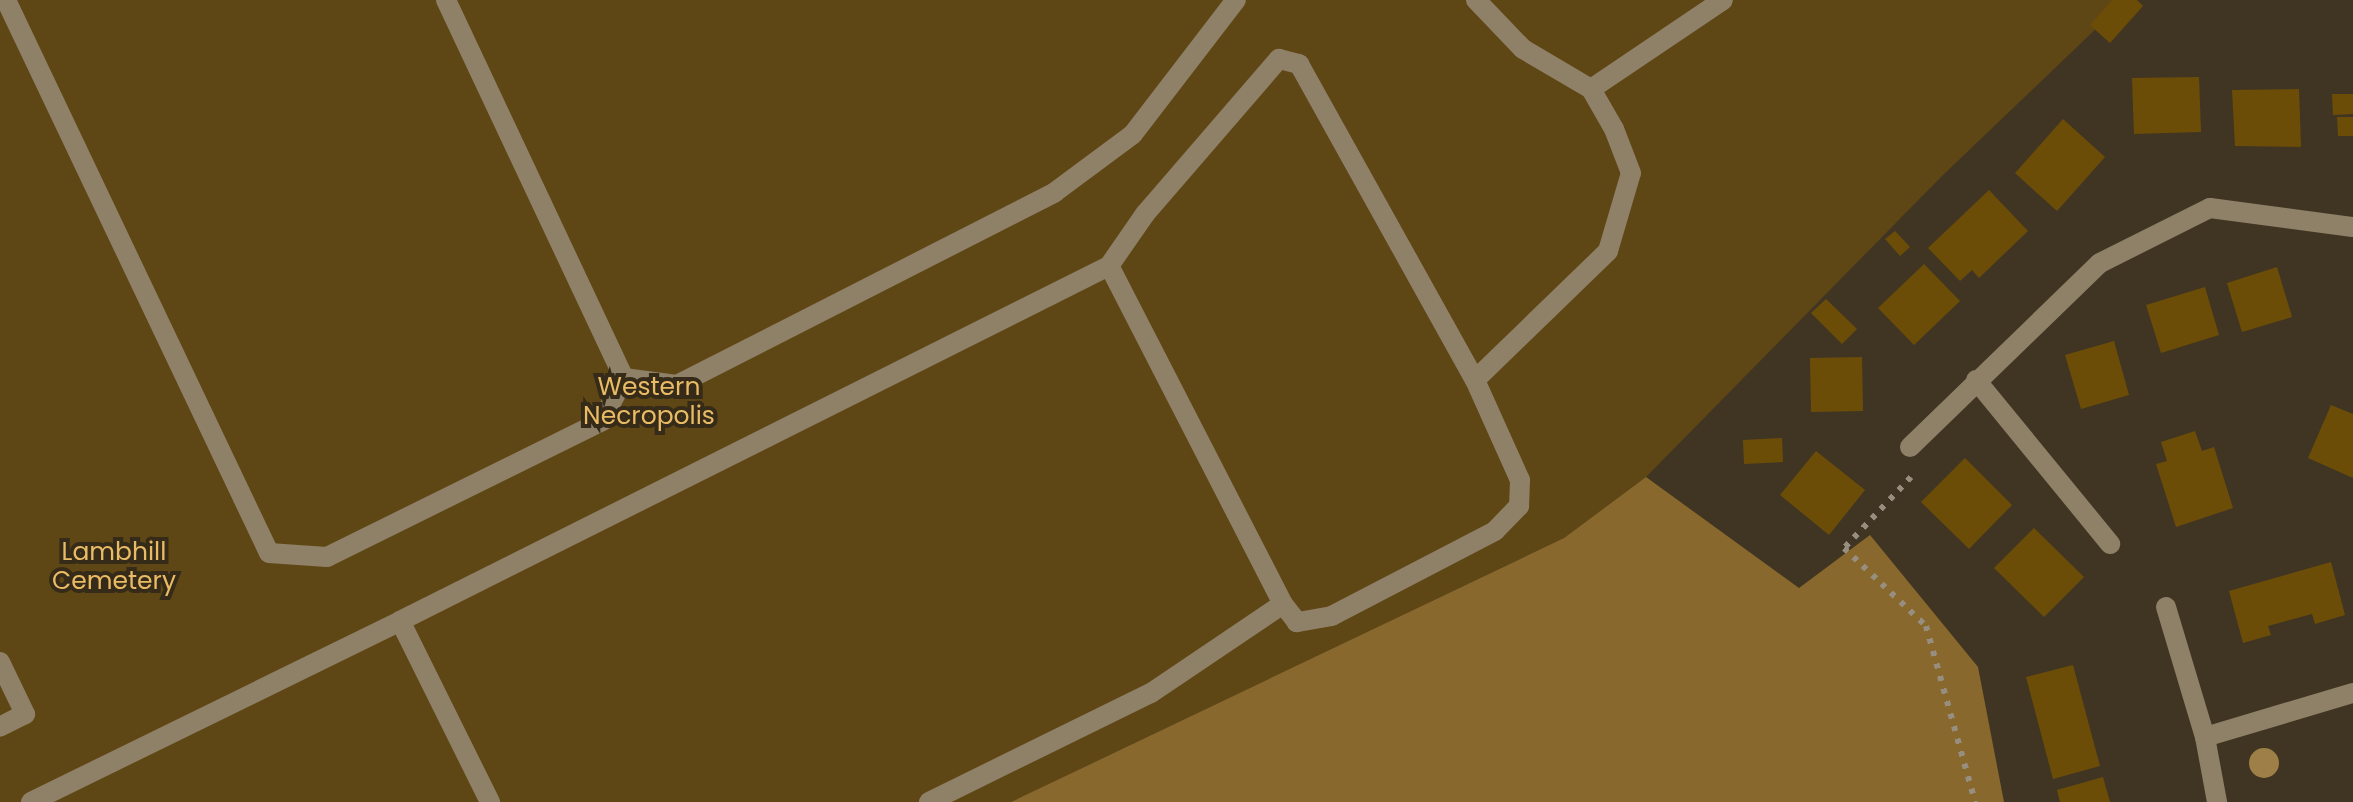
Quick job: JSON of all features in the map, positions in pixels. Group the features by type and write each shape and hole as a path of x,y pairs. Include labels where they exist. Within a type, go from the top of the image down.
{"street":[{"path":"6,0 269,553 328,558 602,421 624,378"},
{"path":"446,0 624,378"},
{"path":"624,378 677,384 1056,192 1133,134 1236,0"},
{"path":"1475,380 1608,251 1630,173 1614,129 1591,89 1523,49 1476,0"},
{"path":"1591,89 1723,0"},
{"path":"30,802 1108,266 1145,214 1260,76 1279,59 1299,64 1475,380 1520,480 1518,506 1494,531 1332,616 1297,622 1284,604 1108,266"},
{"path":"1910,447 2100,263 2210,208 2353,227"},
{"path":"1976,380 2110,544"},
{"path":"930,802 1151,693 1284,604"},
{"path":"2166,608 2205,737 2218,802"},
{"path":"400,621 490,802"},
{"path":"0,662 25,714 0,727"},
{"path":"2205,737 2353,693"}],"path":[{"path":"1910,447 1917,470 1844,548 1926,626 1976,802"}],"green space":[{"name":"Western Necropolis","path":"0,0 2126,0 1941,177 1646,477 1564,538 1011,802 0,802"}],"shaded area":[{"path":"1646,477 1799,588 1870,535 1978,667 2004,802 1011,802 1564,538"}],"building":[{"path":"2112,0 2137,0 2143,6 2110,43 2090,25"},
{"path":"2199,77 2201,132 2134,134 2132,78"},
{"path":"2299,89 2301,147 2235,146 2232,90"},
{"path":"2332,94 2353,94 2353,114 2333,115"},
{"path":"2337,117 2353,117 2353,136 2338,136"},
{"path":"2063,119 2105,157 2057,211 2015,173"},
{"path":"1989,190 2028,231 1979,278 1972,270 1960,281 1928,248"},
{"path":"1895,231 1910,247 1900,256 1885,239"},
{"path":"1924,264 1960,301 1914,345 1878,308"},
{"path":"2277,267 2292,317 2242,332 2227,283"},
{"path":"2205,287 2219,335 2161,353 2146,305"},
{"path":"1826,299 1857,329 1842,344 1811,313"},
{"path":"2114,341 2129,395 2081,409 2065,355"},
{"path":"1862,357 1863,411 1811,412 1810,358"},
{"path":"2331,405 2353,414 2353,478 2308,458"},
{"path":"2195,431 2202,451 2214,447 2233,508 2176,527 2156,464 2167,461 2161,442"},
{"path":"1782,438 1783,462 1744,464 1743,440"},
{"path":"1816,451 1865,490 1829,535 1780,495"},
{"path":"1965,458 2012,505 1969,549 1921,502"},
{"path":"2034,528 2084,577 2044,617 1994,568"},
{"path":"2331,562 2345,615 2315,624 2312,614 2268,626 2271,635 2243,643 2229,591"},
{"path":"2073,665 2100,766 2053,779 2026,677"},
{"path":"2103,777 2110,802 2060,802 2057,790"}],"park label":[{"name":"Lambhill Cemetery","path":"114,568"}]}
